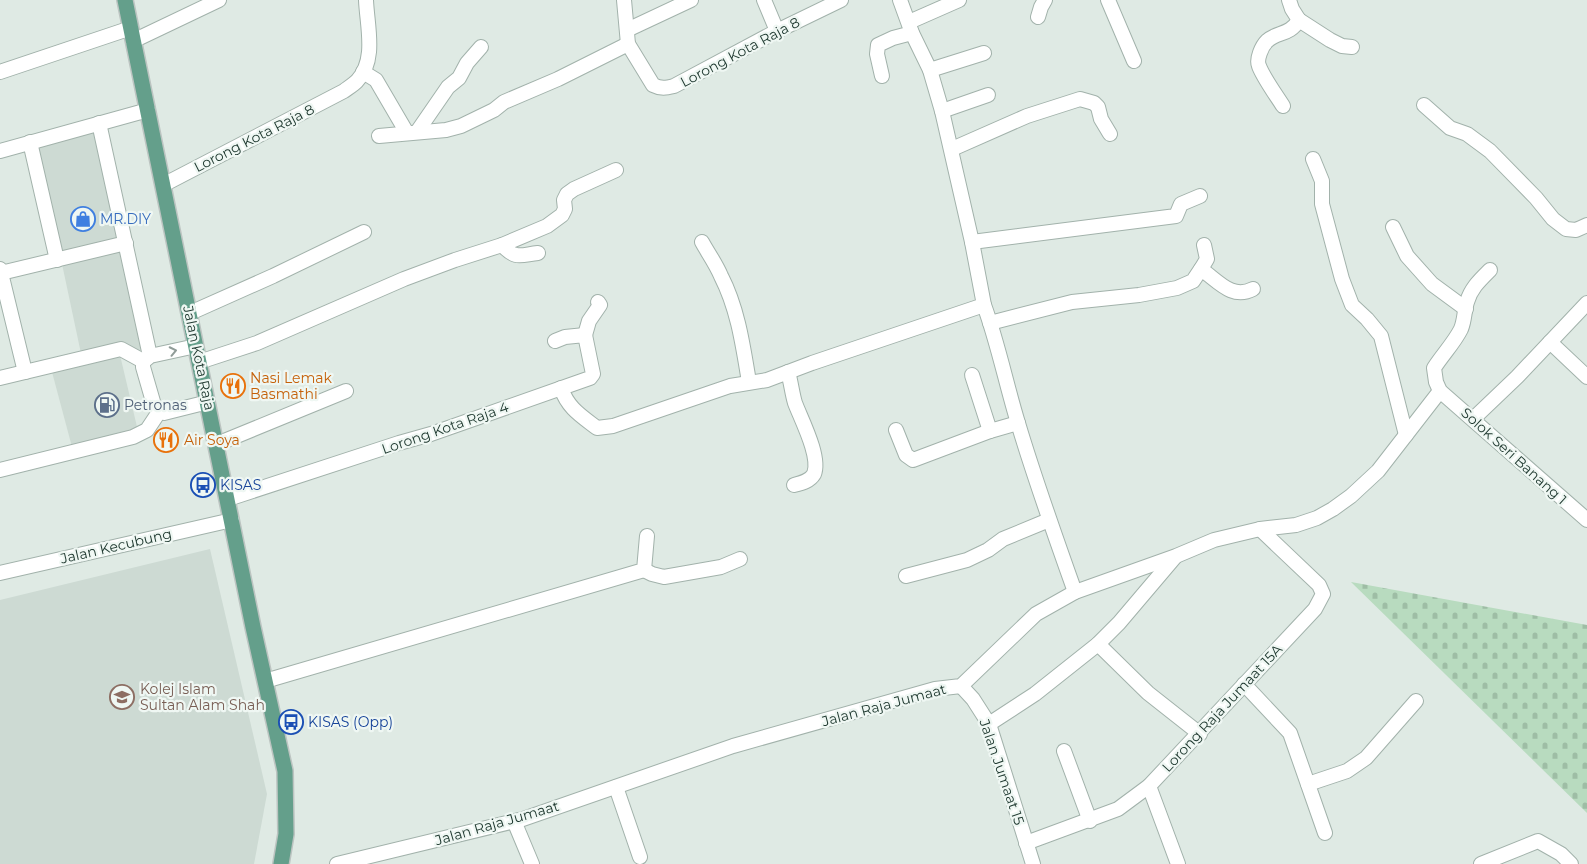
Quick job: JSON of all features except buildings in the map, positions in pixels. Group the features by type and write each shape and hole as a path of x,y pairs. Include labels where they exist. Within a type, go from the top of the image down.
{"main road":[{"name":"Jalan Kota Raja","path":"125,0 285,771 286,834 281,864"}],"street":[{"path":"0,72 132,34 219,0"},
{"path":"366,0 370,41 363,72 376,80 412,132"},
{"name":"Lorong Kota Raja 8","path":"624,0 628,38 653,85 667,88 841,0"},
{"path":"379,136 446,130 461,126 494,110 504,102 558,78 691,0"},
{"path":"764,0 778,31"},
{"path":"900,0 930,70 952,149 984,306 990,323 1004,427"},
{"path":"882,76 878,45 959,0"},
{"path":"1038,17 1045,0"},
{"path":"1108,0 1134,61"},
{"path":"1289,0 1299,20 1330,40 1342,46 1352,47"},
{"path":"1283,106 1258,65 1259,55 1267,41 1287,32 1299,20"},
{"path":"412,132 448,87 459,78 467,63 481,47"},
{"path":"930,70 984,53"},
{"name":"Lorong Kota Raja 8","path":"163,185 344,91 358,80 363,72"},
{"path":"942,110 988,95"},
{"path":"952,149 1027,116 1080,99 1094,103 1098,107 1101,119 1110,134"},
{"path":"1424,106 1450,128 1467,134 1490,151 1553,218 1566,229 1576,230 1587,225"},
{"path":"0,151 148,110"},
{"path":"99,123 126,243 147,359 143,367 154,405 159,412 164,413 208,402"},
{"path":"30,142 57,260"},
{"path":"1313,159 1322,182 1322,204 1342,279 1352,305 1381,336 1406,434"},
{"path":"200,362 257,343 404,279 455,260 502,246 548,226 562,215 565,209 564,200 567,194 616,170"},
{"path":"972,242 1176,216 1181,204 1200,196"},
{"path":"1393,227 1407,256 1432,284 1466,309"},
{"path":"190,313 364,232"},
{"path":"702,242 722,276 732,304 741,334 749,382"},
{"path":"24,372 0,271 57,260 126,243"},
{"path":"990,323 1072,302 1139,295 1177,288 1194,281 1202,269 1207,260 1204,245"},
{"path":"502,246 511,254 523,257 538,253"},
{"path":"1202,269 1230,291 1244,293 1253,288"},
{"path":"1440,391 1436,382 1434,368 1448,350 1460,329 1466,316 1470,292 1490,270"},
{"path":"555,341 565,337 584,335 589,321 600,305 598,302"},
{"path":"1473,419 1517,377 1587,303"},
{"path":"561,388 573,410 597,428 613,426 730,386 767,380 984,306"},
{"name":"Lorong Kota Raja 4","path":"228,499 431,434 590,378 593,374 584,335"},
{"path":"1550,342 1587,376"},
{"path":"0,378 121,349 147,359 196,346"},
{"path":"788,372 794,400 813,450 815,466 814,474 807,481 794,485"},
{"path":"972,375 1004,427 1057,541 1075,592"},
{"path":"217,444 346,391"},
{"name":"Jalan Raja Jumaat","path":"337,864 514,821 742,744 935,688 961,686 1036,614 1075,592 1176,556 1214,540 1260,529 1296,525 1317,518 1333,509 1378,471 1440,391"},
{"name":"Solok Seri Banang 1","path":"1440,391 1587,520"},
{"path":"0,470 134,437 147,430 159,412"},
{"path":"896,430 906,455 913,460 1004,427"},
{"name":"Jalan Kecubung","path":"0,573 232,520"},
{"path":"906,576 967,560 1003,540 1030,528 1048,523"},
{"name":"Lorong Raja Jumaat 15A","path":"1026,843 1090,821 1118,809 1150,786 1315,609 1323,594 1319,584 1260,529"},
{"path":"644,570 648,536"},
{"path":"989,724 1035,694 1098,644 1119,623 1176,556"},
{"path":"265,681 644,570 652,574 664,576 720,567 740,559"},
{"path":"1098,644 1148,693 1200,734"},
{"path":"1244,684 1290,733 1325,832"},
{"name":"Jalan Jumaat 15","path":"961,686 973,699 989,724 1032,864"},
{"path":"1308,784 1346,771 1366,758 1416,701"},
{"path":"1064,751 1090,821"},
{"path":"1150,786 1178,864"},
{"path":"616,787 640,857"},
{"path":"514,821 532,864"},
{"path":"1481,864 1538,841 1561,854 1571,864"}],"shaded area":[{"path":"95,130 143,349 120,355 138,431 72,447 52,372 83,363 37,146"},
{"name":"Kolej Islam Sultan Alam Shah","path":"210,549 267,794 254,864 0,864 0,600"}],"green space":[{"path":"1351,582 1587,625 1587,813"}],"place":[{"name":"MR.DIY","path":"83,219"},
{"name":"Nasi Lemak Basmathi","path":"233,386"},
{"name":"Petronas","path":"107,405"},
{"name":"Air Soya","path":"166,440"},
{"name":"KISAS","path":"203,485"},
{"name":"Kolej Islam Sultan Alam Shah","path":"122,697"},
{"name":"KISAS (Opp)","path":"291,722"}]}
